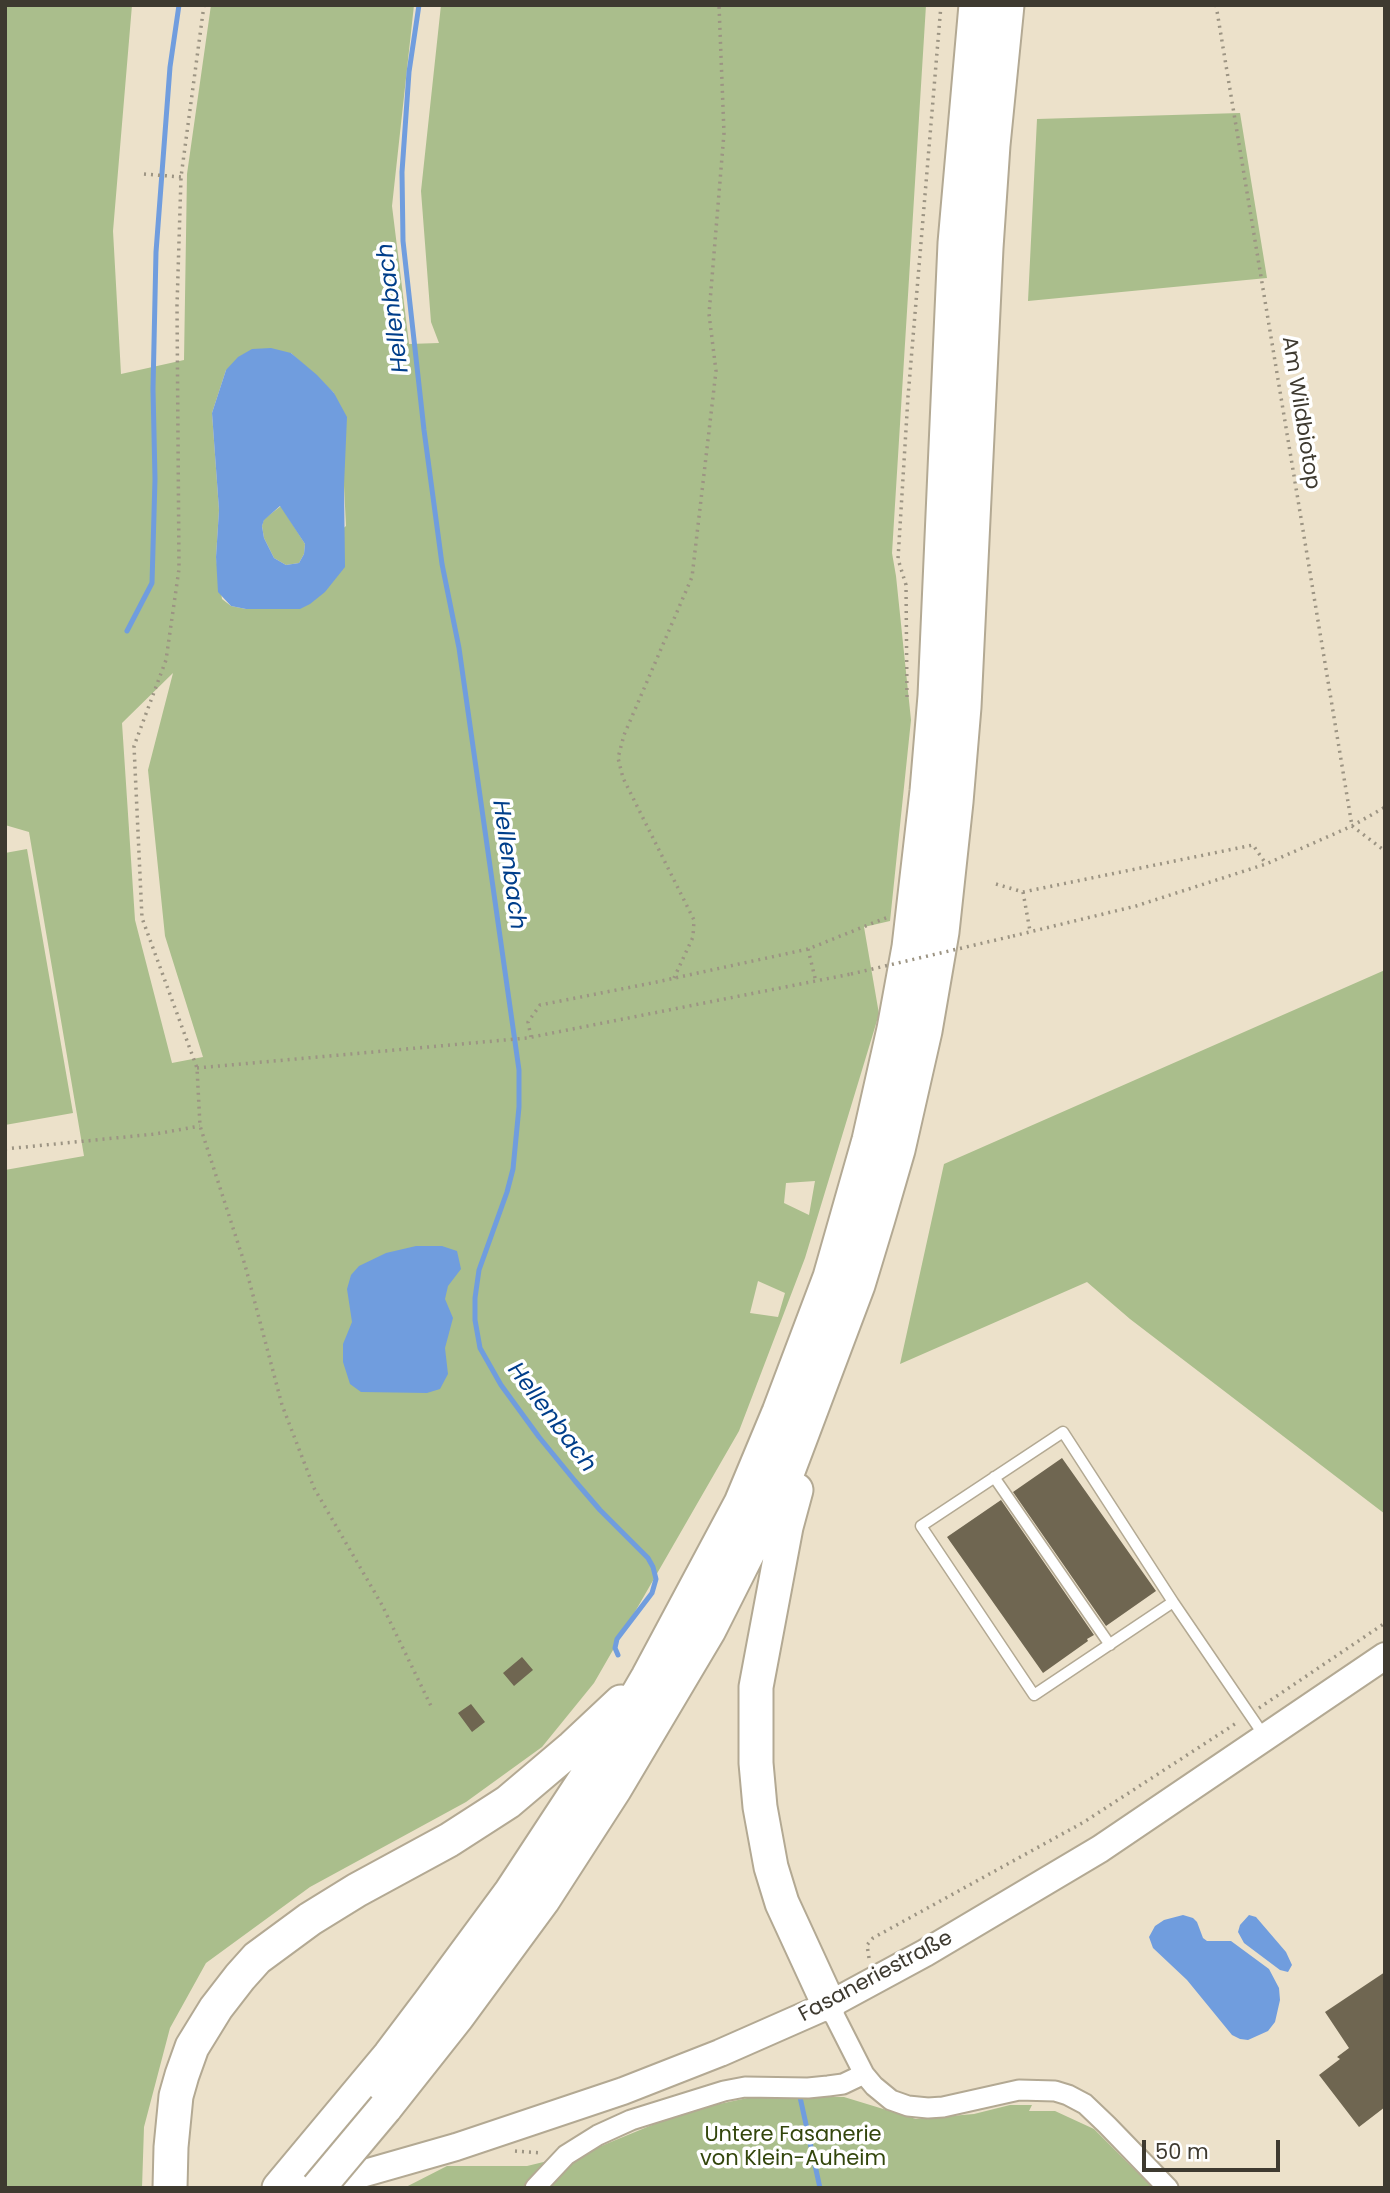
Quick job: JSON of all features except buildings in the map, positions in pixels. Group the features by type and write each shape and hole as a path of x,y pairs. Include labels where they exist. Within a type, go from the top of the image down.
{"highway":[{"path":"279,2188 430,2002 511,1892 563,1816 648,1677 741,1503 830,1278 869,1140 894,1029 909,947 928,792 955,243 976,5"},
{"path":"315,2188 385,2108 457,2017 543,1900 614,1790 709,1630 785,1479 858,1285 898,1150 925,1031 942,932 957,802 964,707 981,337 993,145 1007,5"},
{"path":"835,2018 788,1915 771,1867 760,1807 756,1763 756,1688 786,1527 840,1333"},
{"path":"170,2188 170,2147 181,2076 192,2047 216,2007 257,1958 310,1919 457,1835 508,1802 648,1677"}],"street":[{"name":"Fasaneriestraße","path":"315,2188 456,2147 561,2112 720,2053 835,2018 866,1986 1100,1849 1385,1656"},
{"name":"Fasaneriestraße","path":"835,2018 864,2074 883,2095 899,2104 943,2107 1020,2090 1055,2091 1068,2095 1085,2104 1168,2188"},
{"path":"535,2188 566,2155 598,2135 631,2120 723,2091 745,2087 828,2086 843,2084 864,2074"}],"lane":[{"path":"1173,1602 1034,1695 921,1526 1063,1432 1173,1602 1265,1737"},
{"path":"994,1477 1110,1645"}],"path":[{"path":"204,5 181,177 177,306 179,569 166,660 134,746 142,918 197,1068 200,1126 245,1265 282,1405 314,1488 382,1605 431,1706"},
{"path":"674,978 693,937 694,920 623,778 618,758 624,736 692,578 716,371 709,314 724,133 719,5"},
{"path":"907,707 906,585 898,559 908,397 941,5"},
{"name":"Am Wildbiotop","path":"1216,5 1352,826"},
{"path":"144,174 181,177"},
{"path":"197,1068 529,1038 816,982 1136,906 1266,864 1352,826 1385,807"},
{"path":"1352,826 1385,851"},
{"path":"996,884 1023,892 1253,845 1266,864"},
{"path":"1023,892 1030,931"},
{"path":"529,1038 528,1022 540,1005 808,949 891,916"},
{"path":"808,949 816,982"},
{"path":"5,1149 155,1134 200,1126"},
{"path":"866,1986 870,1954 867,1945 873,1938 1084,1822 1385,1623"}],"green space":[{"path":"5,5 132,5 113,231 121,374 184,360 187,174 211,5 414,5 392,206 409,344 439,343 431,322 421,191 441,5 926,5 892,553 911,720 890,921 864,927 879,1014 805,1258 739,1431 594,1683 542,1747 466,1802 310,1887 206,1963 170,2028 144,2127 142,2188 5,2188 5,1170 84,1156 29,832 5,825","holes":["291,353 334,393 344,486 346,526 246,609 231,606 222,599 216,557 219,510 212,413 226,370","173,673 148,770 165,936 203,1057 172,1063 135,920 122,723","815,1181 809,1215 784,1203 786,1183","758,1281 785,1293 778,1317 750,1313"]},
{"path":"1240,113 1267,278 1028,301 1037,119"},
{"path":"281,506 305,544 299,563 286,565 274,558 264,538 264,519"},
{"path":"27,849 73,1113 5,1125 5,853"},
{"path":"1385,970 1385,1514 1130,1319 1087,1282 900,1364 944,1164"},
{"name":"Untere Fasanerie von Klein-Auheim","path":"757,2096 844,2097 916,2119 974,2114 1010,2105 1032,2105 1029,2111 1055,2111 1094,2129 1153,2188 404,2188 447,2166 527,2166 589,2151 686,2111"}],"water":[{"path":"271,348 291,353 334,393 347,417 345,567 325,592 300,609 246,609 231,606 218,592 216,557 219,510 212,413 226,370 238,357 252,349","holes":["280,506 305,544 299,563 286,565 274,558 264,538 264,520"]},
{"path":"416,1246 442,1246 457,1251 461,1269 448,1286 445,1299 453,1318 445,1348 448,1374 440,1389 427,1393 361,1392 350,1384 343,1362 343,1344 352,1322 347,1289 351,1275 359,1266 386,1253"},
{"path":"1183,1915 1197,1922 1203,1938 1207,1941 1231,1941 1269,1969 1279,1988 1280,2000 1275,2022 1268,2031 1248,2040 1232,2035 1187,1980 1153,1948 1149,1937 1155,1926 1164,1920"},
{"path":"1249,1915 1256,1917 1286,1952 1292,1965 1288,1972 1280,1970 1244,1943 1238,1932 1240,1925"}],"waterway":[{"path":"127,631 152,583 156,252 170,67 179,5"},
{"name":"Hellenbach","path":"419,5 409,72 402,172 403,241 442,564 459,648 519,1070 519,1107 513,1169 479,1270 475,1320 480,1348 501,1385 575,1481 648,1558 653,1567 656,1579 652,1593 617,1639 615,1648 618,1655"},
{"name":"Hellenbach","path":"800,2097 820,2188"}]}
